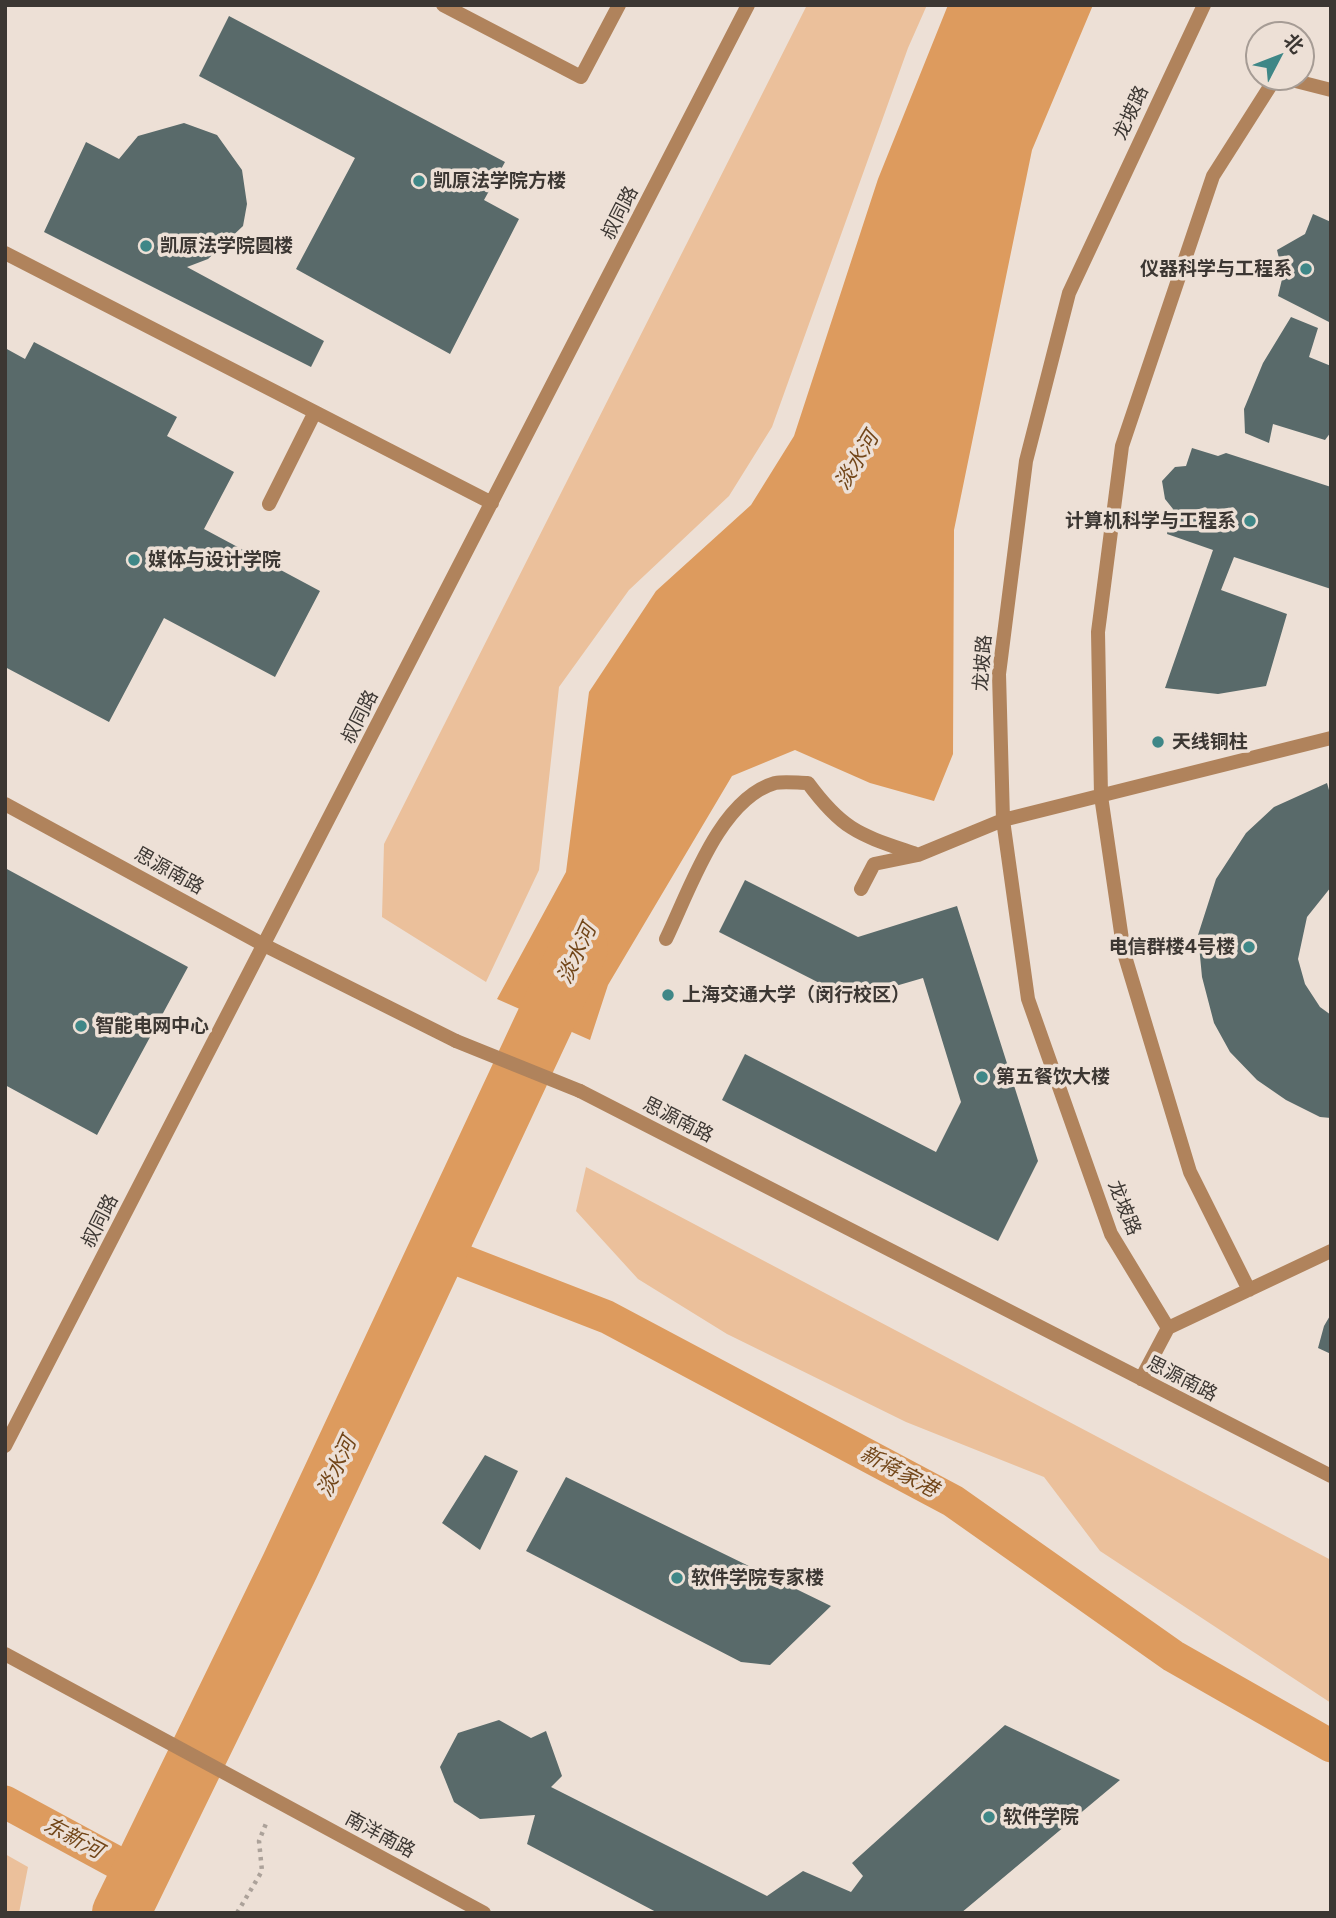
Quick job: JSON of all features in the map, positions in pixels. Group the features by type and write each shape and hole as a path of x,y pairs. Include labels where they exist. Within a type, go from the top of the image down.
{"street":[{"path":"443,5 581,77 619,5"},
{"name":"叔同路","path":"5,1446 748,5"},
{"name":"龙坡路","path":"1168,1328 1111,1234 1028,999 1003,820 999,674 1029,448 1069,293 1204,5"},
{"path":"1249,1290 1190,1172 1124,953 1101,796 1098,632 1122,446 1213,176 1269,91"},
{"path":"5,253 492,503"},
{"path":"269,504 315,412"},
{"path":"861,889 874,864 918,855 1003,820 1331,738"},
{"path":"666,940 718,831 743,802 775,783 808,783 831,814 860,834 918,855"},
{"name":"思源南路","path":"5,804 264,945 456,1041 580,1091 1331,1476"},
{"path":"1140,1379 1168,1328 1331,1251"},
{"name":"南洋南路","path":"5,1654 122,1720 484,1913"}],"path":[{"path":"237,1913 262,1871 259,1841 275,1801"}],"shaded area":[{"path":"807,5 927,5 908,48 772,427 729,496 629,590 559,687 539,870 486,982 382,917 384,844"},
{"path":"586,1167 1331,1560 1331,1703 1100,1551 1044,1477 906,1422 727,1334 638,1279 576,1211"},
{"path":"5,1854 28,1867 19,1913 5,1913"}],"water":[{"path":"948,5 1093,5 1032,150 954,530 953,754 934,801 870,783 795,750 732,776 608,985 590,1040 497,999 566,872 589,692 656,591 751,505 794,436 878,179"}],"building":[{"name":"凯原法学院方楼","path":"229,16 505,162 484,200 519,219 450,354 296,269 355,158 199,76"},
{"name":"凯原法学院圆楼","path":"184,123 217,135 242,170 247,204 243,226 208,259 187,267 324,341 311,367 44,232 86,142 119,159 138,136"},
{"name":"仪器科学与工程系","path":"1313,214 1331,222 1331,323 1278,296 1283,275 1277,250 1305,234"},
{"path":"1291,317 1318,328 1309,357 1331,366 1331,432 1325,440 1273,424 1269,443 1245,433 1244,409 1263,363"},
{"name":"媒体与设计学院","path":"34,342 177,417 167,436 234,472 204,529 320,591 275,677 164,618 109,722 5,667 5,348 25,359"},
{"name":"计算机科学与工程系","path":"1192,448 1218,456 1226,453 1331,487 1331,589 1234,557 1221,590 1287,614 1266,686 1218,694 1165,688 1213,550 1167,534 1173,509 1165,499 1162,481 1175,467 1186,466"},
{"name":"电信群楼4号楼","path":"1327,783 1331,797 1331,887 1307,917 1298,959 1305,984 1320,1007 1331,1015 1331,1118 1320,1117 1286,1100 1257,1080 1230,1052 1214,1023 1202,977 1198,935 1216,879 1246,833 1274,807"},
{"name":"智能电网中心","path":"5,868 188,967 97,1135 5,1085"},
{"name":"第五餐饮大楼","path":"745,880 858,937 957,906 1038,1161 998,1241 722,1100 745,1054 936,1152 961,1102 923,978 851,999 719,932"},
{"path":"1331,1314 1331,1354 1318,1348 1324,1326"},
{"path":"485,1455 518,1471 480,1550 442,1523"},
{"name":"软件学院专家楼","path":"566,1477 831,1606 770,1665 741,1662 526,1551"},
{"name":"软件学院","path":"499,1720 531,1738 546,1731 562,1776 551,1787 767,1896 803,1871 851,1892 863,1876 852,1863 1005,1725 1120,1780 961,1913 658,1913 527,1844 535,1815 480,1819 454,1802 440,1767 458,1733"}],"waterway":[{"name":"淡水河","path":"121,1913 290,1566 579,948"},
{"name":"新蒋家港","path":"437,1251 607,1317 953,1501 1173,1656 1331,1746"},
{"name":"东新河","path":"5,1802 140,1875"}],"place":[{"name":"凯原法学院方楼","path":"419,181"},
{"name":"凯原法学院圆楼","path":"146,246"},
{"name":"仪器科学与工程系","path":"1306,269"},
{"name":"计算机科学与工程系","path":"1250,521"},
{"name":"媒体与设计学院","path":"134,560"},
{"name":"天线铜柱","path":"1158,742"},
{"name":"电信群楼4号楼","path":"1249,947"},
{"name":"上海交通大学（闵行校区）","path":"668,995"},
{"name":"智能电网中心","path":"81,1026"},
{"name":"第五餐饮大楼","path":"982,1077"},
{"name":"软件学院专家楼","path":"677,1578"},
{"name":"软件学院","path":"989,1817"}]}
